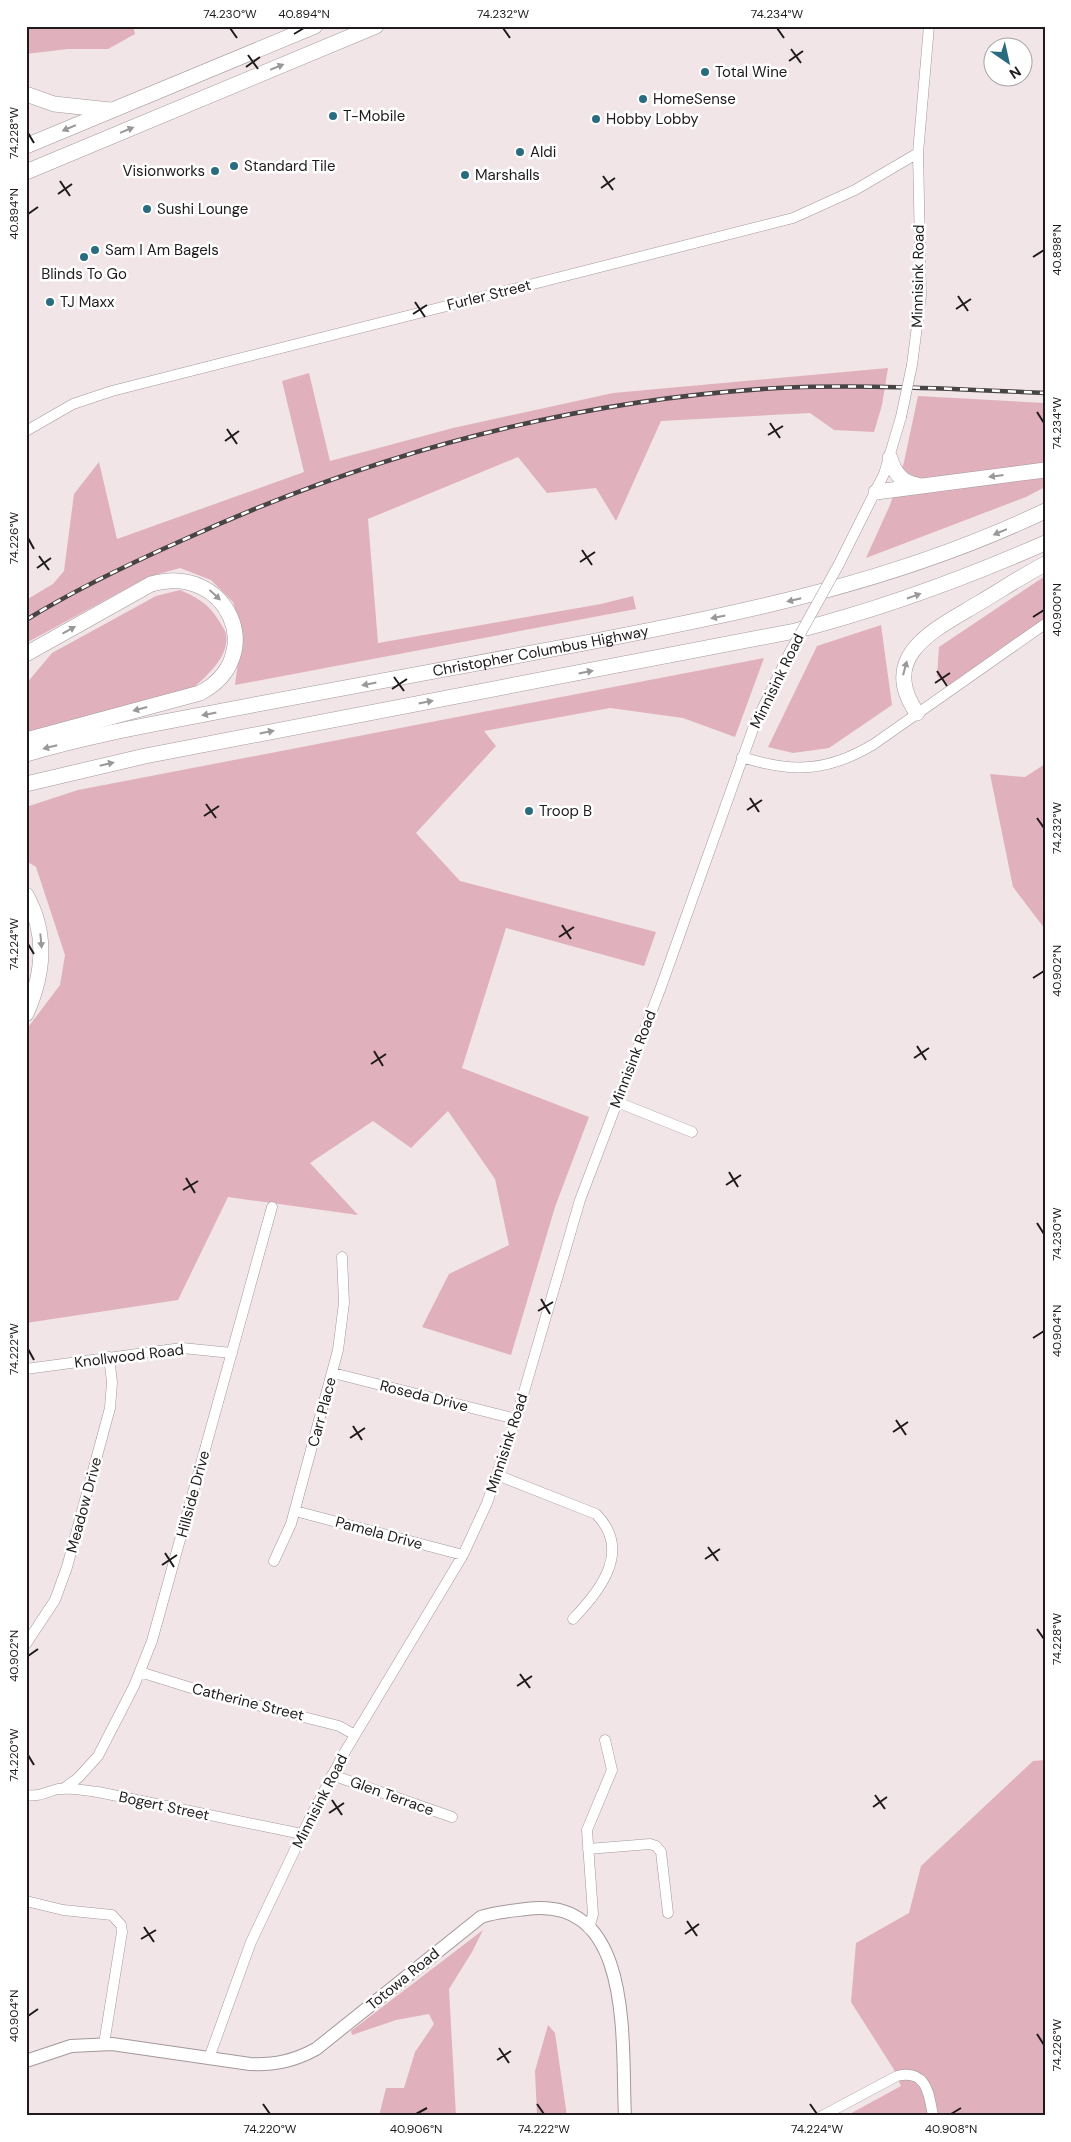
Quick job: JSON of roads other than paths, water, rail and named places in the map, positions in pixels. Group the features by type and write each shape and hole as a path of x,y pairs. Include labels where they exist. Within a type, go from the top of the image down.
{"highway":[{"path":"26,146 314,26"},
{"path":"26,172 376,26"},
{"path":"26,94 54,104 112,111"},
{"path":"890,458 895,472 904,482 926,485"},
{"path":"876,492 1045,470"},
{"name":"Christopher Columbus Highway","path":"26,754 136,728 712,618 803,598 943,555 1045,511"},
{"name":"Christopher Columbus Highway","path":"26,784 145,756 795,631 858,614 932,590 1045,543"},
{"path":"917,713 907,697 902,680 906,663 916,646 932,632 1045,564"},
{"path":"26,654 151,584 170,580 181,580 200,585 218,598 230,616 235,639 231,660 226,671 218,680 200,693 26,740"},
{"path":"26,895 37,919 42,945 40,973 26,1014"}],"main road":[{"name":"Totowa Road","path":"26,2061 71,2046 104,2044 266,2065 301,2057 316,2049 471,1925 488,1914 534,1908 549,1909 572,1916 589,1929 602,1944 608,1956 617,1989 621,2019 625,2116"}],"street":[{"name":"Minnisink Road","path":"209,2058 248,1948 302,1834 332,1775 476,1531 516,1419 566,1241 661,987 742,757 765,701 839,564 876,492 890,458 912,365 920,294 918,153 929,26"},
{"name":"Furler Street","path":"26,431 73,404 112,391 793,218 856,189 918,153"},
{"path":"742,757 772,766 811,767 830,764 863,750 1045,624"},
{"path":"617,1102 692,1132"},
{"name":"Hillside Drive","path":"63,1789 78,1778 98,1756 140,1672 159,1619 272,1207"},
{"name":"Carr Place","path":"274,1561 295,1511 333,1373 343,1319 342,1257"},
{"name":"Knollwood Road","path":"26,1369 182,1348 232,1353"},
{"name":"Meadow Drive","path":"26,1644 55,1600 68,1567 110,1408 112,1382 109,1358"},
{"name":"Roseda Drive","path":"333,1373 516,1419"},
{"path":"497,1475 596,1514 606,1527 613,1542 608,1568 599,1590 573,1619"},
{"name":"Pamela Drive","path":"295,1511 463,1555"},
{"name":"Catherine Street","path":"140,1672 201,1691 339,1726 355,1735"},
{"path":"589,1929 593,1914 588,1825 612,1770 605,1740"},
{"name":"Glen Terrace","path":"332,1775 452,1817"},
{"name":"Bogert Street","path":"26,1795 38,1796 63,1789 98,1792 302,1834"},
{"path":"588,1849 650,1844 656,1846 661,1852 668,1913"},
{"path":"26,1901 72,1912 105,1913 112,1915 122,1925 104,2044"},
{"path":"822,2116 897,2076 905,2074 915,2076 928,2089 932,2116"}],"railway":[{"path":"26,620 83,587 254,509 399,457 473,436 548,419 624,405 701,394 778,388 878,387 1045,393"}],"place":[{"name":"Total Wine","path":"705,72"},
{"name":"HomeSense","path":"643,99"},
{"name":"T-Mobile","path":"333,116"},
{"name":"Hobby Lobby","path":"596,119"},
{"name":"Aldi","path":"520,152"},
{"name":"Standard Tile","path":"234,166"},
{"name":"Visionworks","path":"215,171"},
{"name":"Marshalls","path":"465,175"},
{"name":"Sushi Lounge","path":"147,209"},
{"name":"Sam I Am Bagels","path":"95,250"},
{"name":"Blinds To Go","path":"84,257"},
{"name":"TJ Maxx","path":"50,302"},
{"name":"Troop B","path":"529,811"}]}
